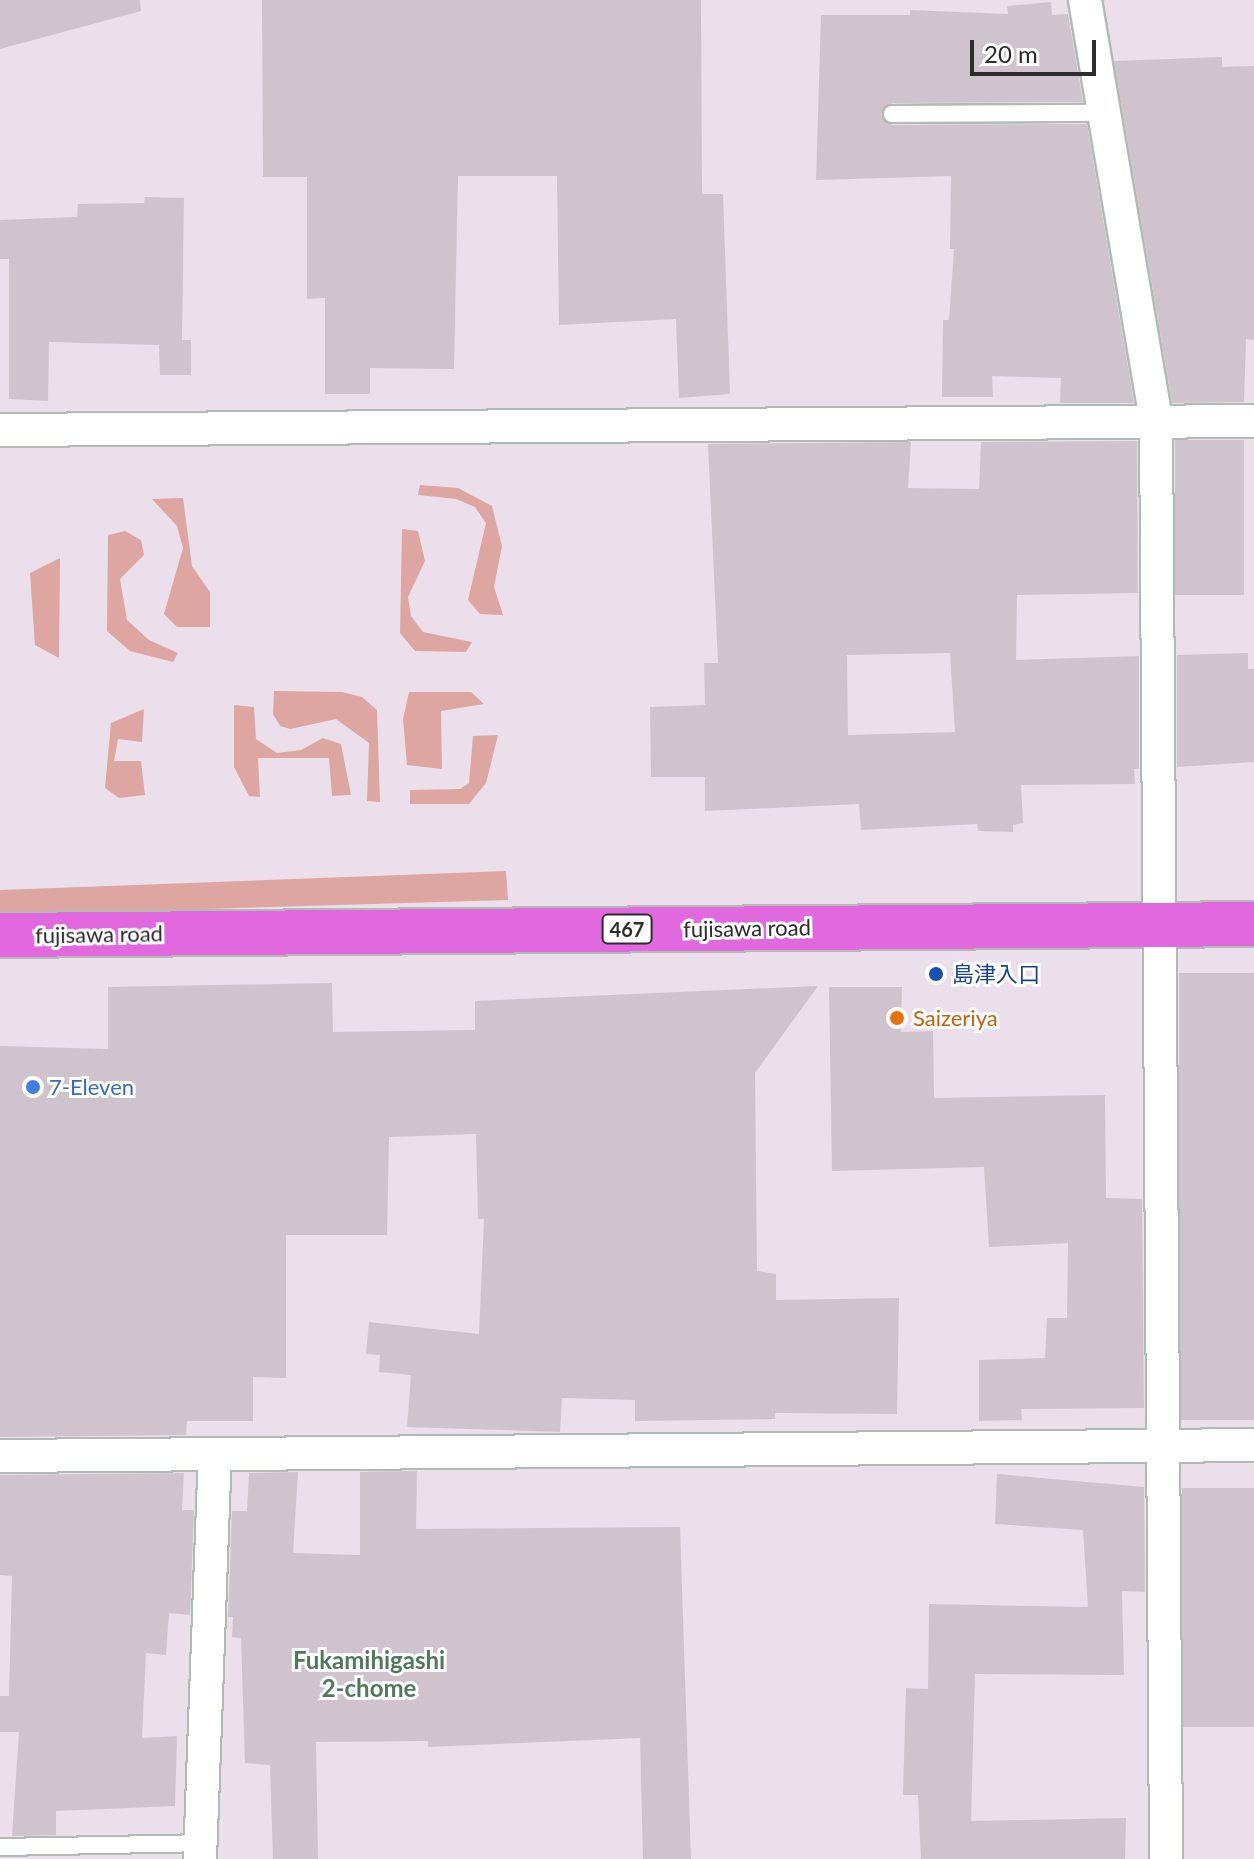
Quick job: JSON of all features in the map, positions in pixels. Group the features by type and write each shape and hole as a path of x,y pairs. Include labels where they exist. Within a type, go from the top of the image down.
{"highway":[{"name":"fujisawa road","path":"0,935 1254,924"}],"street":[{"path":"1085,0 1156,421 1157,925 1166,1859"},
{"path":"0,430 1254,421"},
{"path":"0,1456 1254,1445"},
{"path":"200,1851 215,1456"}],"lane":[{"path":"892,114 1102,113"},
{"path":"0,1847 200,1851"}],"shaded area":[{"path":"420,485 458,488 492,506 502,546 494,587 503,615 480,614 468,600 486,523 475,507 456,499 418,495"},
{"path":"183,498 192,566 210,592 210,627 177,627 164,614 183,548 177,526 152,499"},
{"path":"402,529 418,531 425,561 408,597 411,616 423,632 472,642 466,652 415,651 400,633"},
{"path":"125,531 141,540 144,555 120,579 127,620 149,640 178,653 173,662 130,651 107,631 108,535"},
{"path":"60,558 59,658 35,645 30,573"},
{"path":"274,691 342,692 362,697 377,710 380,802 367,801 369,743 336,719 290,729 280,726 273,714"},
{"path":"409,692 471,692 484,704 441,711 442,769 407,765 403,719"},
{"path":"234,705 254,707 256,739 277,753 301,750 323,738 341,744 351,795 332,796 329,758 258,758 260,797 249,796 234,767"},
{"path":"144,709 142,742 118,739 114,761 141,761 145,795 119,798 105,788 111,723"},
{"path":"498,735 486,783 469,804 410,804 410,790 460,789 469,783 473,736"},
{"path":"506,871 508,900 0,915 0,890"}],"building":[{"path":"0,0 140,0 141,11 0,49"},
{"path":"262,0 701,0 702,194 723,194 730,394 679,398 676,319 559,325 557,176 458,176 454,369 370,368 370,394 325,394 325,298 307,299 307,177 263,177"},
{"path":"1051,2 1052,15 1068,14 1083,102 892,103 881,115 892,125 1087,124 1134,403 1060,403 1061,378 992,376 993,397 942,397 943,320 949,320 954,249 950,249 951,176 816,180 821,15 910,15 910,10 1008,14 1007,6"},
{"path":"1222,57 1222,67 1254,66 1254,340 1246,339 1244,402 1172,403 1114,61"},
{"path":"145,197 184,198 182,340 191,340 191,375 160,375 159,345 49,342 48,401 9,399 9,259 0,259 0,220 77,217 78,204 144,203"},
{"path":"1175,440 1244,440 1244,595 1175,595"},
{"path":"1137,441 1138,593 1017,595 1016,660 1139,656 1139,769 1134,769 1135,784 1021,785 1023,823 1013,825 1013,832 978,831 977,824 861,830 859,804 705,811 705,777 651,777 650,707 705,705 704,663 718,663 708,444 911,442 908,488 979,489 981,442","holes":["950,653 955,732 848,735 847,655"]},
{"path":"1248,653 1248,669 1254,669 1254,762 1177,767 1177,655"},
{"path":"1179,973 1254,973 1254,1420 1179,1420"},
{"path":"332,983 333,1032 475,1030 475,1001 818,986 755,1073 757,1271 776,1274 776,1300 899,1298 897,1414 775,1413 775,1419 635,1421 635,1400 562,1398 560,1432 407,1427 411,1375 379,1372 380,1355 366,1354 369,1322 479,1334 484,1219 478,1219 476,1134 389,1137 387,1235 286,1235 286,1378 253,1377 253,1421 187,1421 186,1435 0,1437 0,1046 108,1049 108,987"},
{"path":"829,987 902,987 901,1032 933,1031 934,1098 1105,1095 1106,1198 1142,1199 1144,1408 1021,1409 1022,1420 979,1421 979,1360 1045,1358 1047,1318 1067,1318 1068,1243 989,1247 984,1167 832,1171"},
{"path":"417,1471 416,1529 680,1527 691,1859 643,1859 640,1738 428,1747 428,1741 316,1742 318,1859 273,1859 270,1765 245,1763 241,1638 232,1637 233,1617 228,1617 232,1511 247,1511 249,1473 298,1472 293,1553 360,1555 360,1472"},
{"path":"184,1473 182,1510 194,1510 190,1615 169,1613 166,1655 146,1653 142,1738 177,1736 175,1806 56,1811 56,1835 12,1836 19,1732 0,1732 0,1696 9,1696 12,1576 0,1575 0,1475"},
{"path":"997,1474 1144,1487 1145,1592 1122,1591 1124,1675 975,1674 971,1821 1126,1818 1125,1859 921,1859 918,1795 903,1795 906,1688 928,1689 929,1604 1088,1607 1083,1530 995,1524"},
{"path":"1182,1488 1254,1488 1254,1727 1182,1727"}],"place":[{"name":"島津入口","path":"936,974"},
{"name":"Saizeriya","path":"897,1018"},
{"name":"7-Eleven","path":"33,1087"}],"district":[{"name":"Fukamihigashi 2-chome","path":"369,1674"}]}
